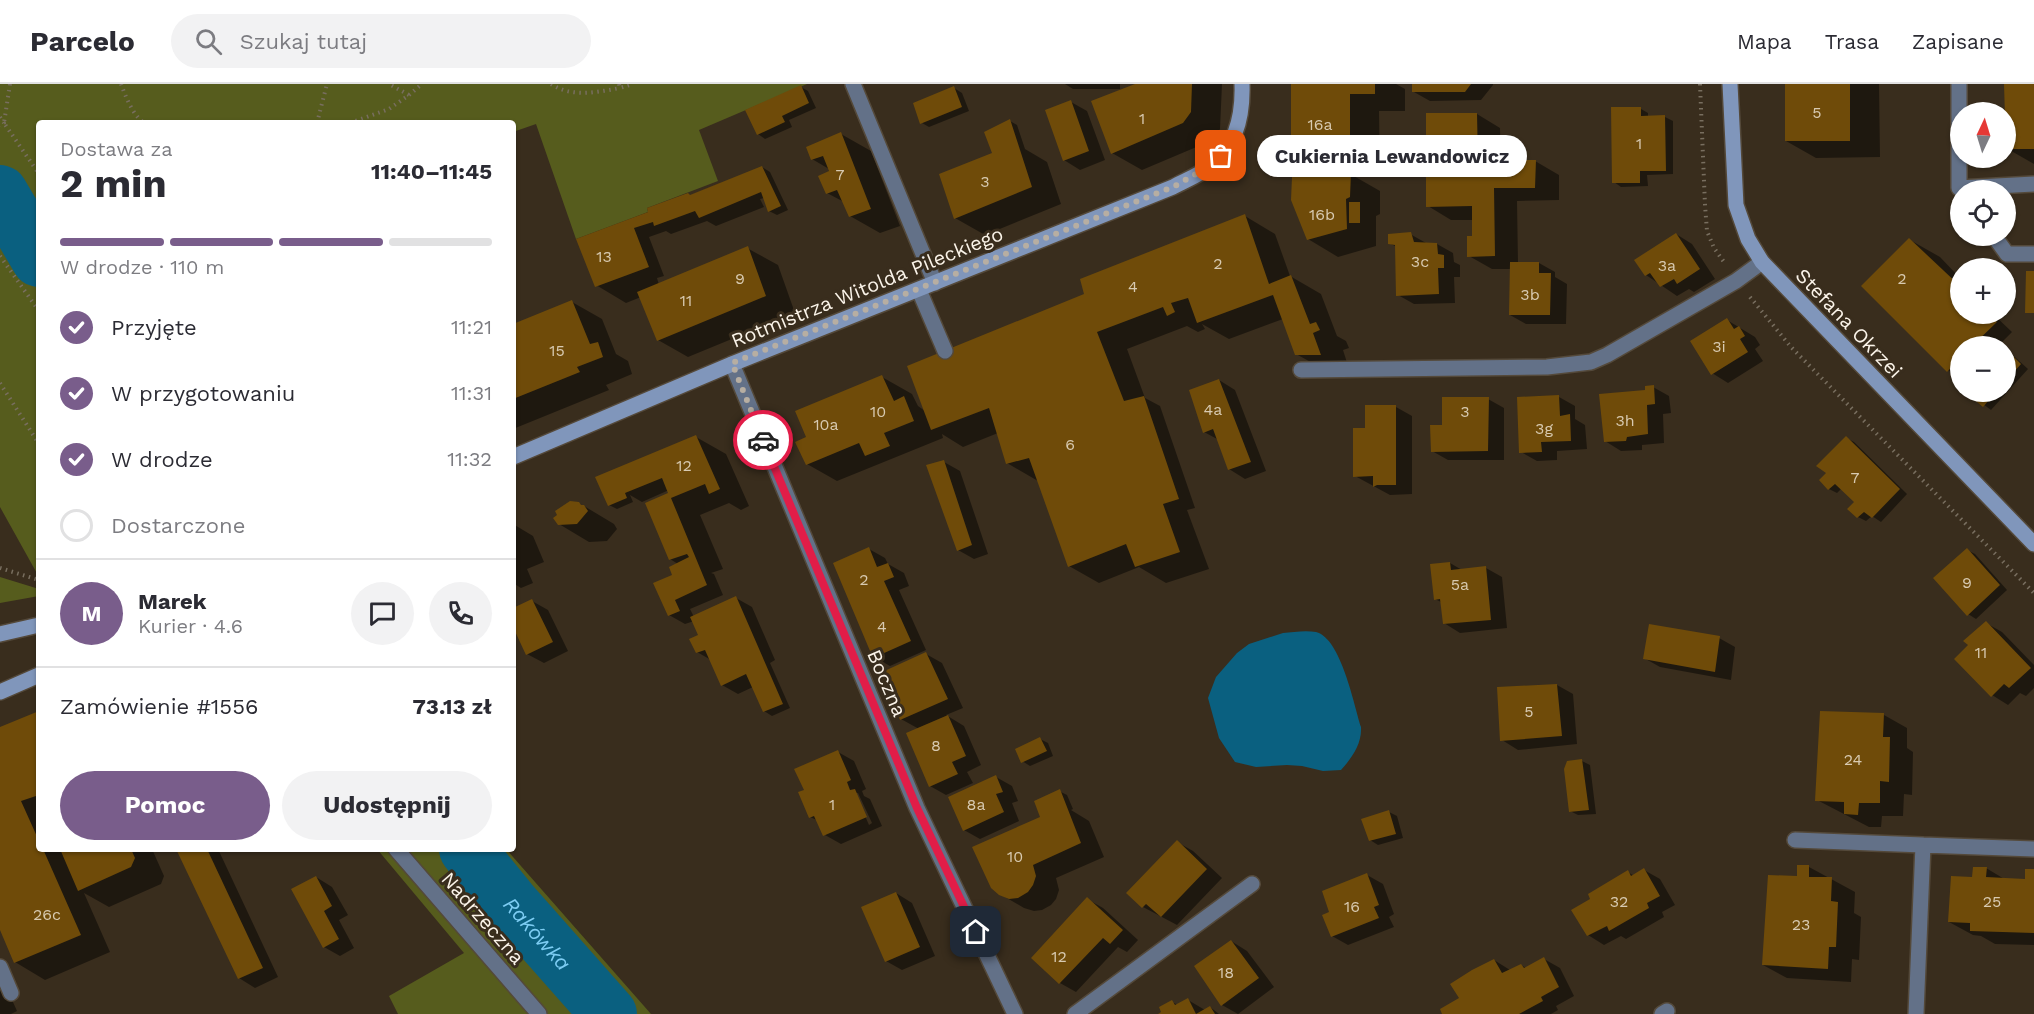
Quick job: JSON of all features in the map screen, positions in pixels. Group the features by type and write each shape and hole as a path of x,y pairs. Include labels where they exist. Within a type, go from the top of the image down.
{"street":[{"path":"853,84 935,283"},
{"name":"Rotmistrza Witolda Pileckiego","path":"516,456 732,363 1173,187 1212,165 1230,147 1240,117 1242,84"},
{"name":"Stefana Okrzei","path":"1730,84 1736,205 1748,239 1762,262 2034,544"},
{"path":"1959,84 1960,180"},
{"path":"2016,185 2034,184"},
{"path":"2001,246 2007,254 2034,254"},
{"path":"1301,370 1547,367 1591,362 1736,281 1762,262"},
{"path":"919,290 945,351"},
{"name":"Boczna","path":"732,363 917,808 1015,1014"},
{"path":"0,634 36,626"},
{"path":"0,692 36,676"},
{"path":"1795,840 2034,849"},
{"path":"1916,1014 1923,845"},
{"name":"Nadrzeczna","path":"399,852 539,1014"},
{"path":"1075,1014 1252,884"},
{"path":"0,967 11,993"}],"path":[{"path":"2,124 10,84"},
{"path":"121,84 126,98 140,120"},
{"path":"318,120 327,84"},
{"path":"389,84 409,95"},
{"path":"358,120 388,109 422,84"},
{"path":"551,84 574,93 595,93 633,84"},
{"path":"0,117 2,124 36,170"},
{"path":"0,256 36,307"},
{"path":"1748,295 1791,347 2034,593"},
{"path":"0,383 36,439"},
{"path":"0,568 36,579"}],"green space":[{"path":"0,84 807,84 699,130 718,181 647,208 648,212 576,239 536,124 516,131 516,120 36,120 36,572 0,507"},
{"path":"0,577 36,588 36,597 0,603"},
{"path":"380,852 509,852 651,1014 398,1014 389,996 464,953"}],"water":[{"path":"1316,632 1325,637 1333,646 1345,673 1361,733 1356,750 1341,770 1323,771 1287,765 1256,767 1235,762 1219,738 1208,698 1216,677 1237,653 1249,644 1283,633"}],"building":[{"path":"1135,84 1192,84 1191,112 1183,123 1111,154 1091,101"},
{"path":"1291,84 1375,84 1375,94 1350,94 1350,158 1296,158 1291,154"},
{"path":"1412,84 1471,84 1465,92 1412,92"},
{"path":"1785,84 1850,84 1850,141 1785,141"},
{"path":"2004,84 2034,84 2034,149 2016,149 2016,102 2005,102"},
{"path":"801,85 809,103 782,116 785,122 757,135 745,110"},
{"path":"954,86 962,107 920,124 913,103"},
{"path":"1071,100 1089,151 1063,161 1045,110"},
{"path":"1611,107 1641,107 1641,116 1665,115 1666,171 1640,171 1640,183 1612,183"},
{"path":"1426,113 1477,113 1478,162 1488,171 1502,171 1509,166 1510,160 1536,160 1535,188 1494,188 1495,256 1467,257 1467,236 1472,236 1472,206 1426,207"},
{"path":"1010,119 1032,187 954,219 939,174 992,153 984,132"},
{"path":"841,132 871,209 849,217 837,190 826,194 818,176 829,171 823,156 811,160 806,147"},
{"path":"762,166 781,206 768,212 761,192 699,218 695,211 654,226 653,222 634,228 649,267 595,287 576,239 648,212 647,208 688,193 690,195"},
{"path":"1351,172 1350,197 1346,199 1347,229 1307,240 1291,200 1292,177 1297,173"},
{"path":"1349,202 1360,202 1360,223 1349,223"},
{"path":"1245,214 1269,284 1291,275 1310,324 1316,322 1320,330 1313,333 1321,355 1295,355 1273,295 1197,323 1188,298 1171,303 1175,312 1167,316 1163,307 1097,332 1124,401 1144,396 1179,499 1163,504 1180,552 1135,567 1126,544 1068,567 1029,458 1006,464 989,408 931,430 907,366 1084,294 1080,279"},
{"path":"1411,232 1414,242 1437,243 1438,254 1444,255 1444,268 1438,268 1439,294 1396,296 1395,245 1388,244 1388,234"},
{"path":"1676,233 1700,269 1677,284 1674,279 1660,287 1650,273 1645,276 1634,260"},
{"path":"1909,238 1950,277 1950,324 1995,324 1982,336 1950,336 1950,369 1947,372 1861,286"},
{"path":"748,246 766,296 657,341 637,292"},
{"path":"1510,262 1539,262 1539,273 1551,273 1550,315 1509,315"},
{"path":"2026,271 2034,271 2034,313 2025,313"},
{"path":"572,300 590,344 598,342 603,357 577,367 580,372 516,398 516,323"},
{"path":"1727,318 1734,329 1739,326 1745,336 1740,339 1748,352 1711,375 1690,341"},
{"path":"2016,359 2021,364 2016,370"},
{"path":"882,375 894,401 904,396 914,421 884,433 890,446 865,456 859,443 806,465 795,442 806,437 795,411"},
{"path":"1219,379 1251,462 1228,470 1213,429 1203,433 1189,390"},
{"path":"1654,385 1655,404 1647,405 1648,434 1627,437 1626,441 1604,442 1599,394 1645,390 1645,386"},
{"path":"1559,395 1560,416 1570,414 1571,441 1541,442 1542,452 1519,453 1517,397"},
{"path":"1442,397 1489,397 1488,451 1431,452 1430,425 1442,425"},
{"path":"1977,402 1987,402 1983,407"},
{"path":"1365,405 1396,405 1396,485 1373,487 1373,476 1353,477 1353,428 1365,428"},
{"path":"696,435 720,489 709,494 705,484 671,498 707,585 675,600 680,611 668,616 653,583 672,575 669,567 689,557 687,554 669,560 645,503 668,493 662,478 625,493 627,498 608,506 595,477"},
{"path":"1846,436 1900,489 1872,518 1864,512 1857,518 1847,509 1854,502 1835,484 1828,490 1819,480 1826,473 1816,466"},
{"path":"944,460 972,545 957,551 926,465"},
{"path":"570,501 579,502 588,511 577,524 558,525 553,518 557,515 555,511"},
{"path":"869,547 877,567 888,563 894,577 884,581 911,641 873,658 833,563"},
{"path":"1967,548 2000,585 1967,616 1933,578"},
{"path":"1450,562 1451,570 1486,566 1491,620 1443,624 1440,599 1434,600 1430,564"},
{"path":"736,596 783,704 763,712 746,674 721,686 705,650 696,653 689,639 698,635 690,617"},
{"path":"532,599 553,642 526,655 516,633 516,607"},
{"path":"1986,621 2031,668 2009,688 2004,684 1991,697 1954,659 1968,645 1963,641"},
{"path":"1649,624 1720,636 1715,672 1643,659"},
{"path":"926,652 948,699 900,720 880,673"},
{"path":"1557,684 1562,736 1500,741 1497,687"},
{"path":"1820,711 1884,713 1883,737 1890,737 1889,782 1880,781 1880,803 1859,803 1858,815 1844,814 1844,802 1815,801"},
{"path":"36,712 36,796 21,801 36,834 36,852 44,852 81,935 14,963 0,930 0,727"},
{"path":"948,715 966,756 952,762 958,774 929,787 906,733"},
{"path":"1040,737 1047,751 1021,763 1015,749"},
{"path":"838,750 851,780 847,782 850,790 855,789 867,817 823,836 814,816 809,818 798,792 804,790 794,769"},
{"path":"1582,759 1589,810 1569,812 1564,769 1567,761"},
{"path":"996,775 1003,792 996,794 1004,812 963,831 948,797"},
{"path":"1060,789 1081,843 1033,865 1036,876 1028,892 1018,898 1009,899 999,895 991,888 972,847 1040,817 1034,801"},
{"path":"1389,810 1396,834 1369,841 1361,819"},
{"path":"1177,840 1207,869 1161,917 1146,904 1142,908 1126,893"},
{"path":"61,852 132,852 135,858 131,867 78,891"},
{"path":"177,852 208,852 263,968 238,979"},
{"path":"1797,865 1809,865 1809,877 1832,877 1831,901 1838,902 1836,947 1829,947 1828,969 1762,965 1768,875 1797,876"},
{"path":"1973,867 1987,867 1986,877 2025,879 2025,869 2034,869 2034,933 1970,931 1970,923 1948,922 1951,876 1972,877"},
{"path":"1644,868 1660,896 1647,903 1649,908 1609,931 1607,926 1587,936 1571,910 1590,899 1588,894 1628,870 1631,876"},
{"path":"1367,873 1379,905 1374,907 1379,918 1331,937 1322,915 1329,912 1322,891"},
{"path":"316,876 332,906 324,911 339,939 323,948 291,889"},
{"path":"896,892 920,947 885,962 861,907"},
{"path":"1087,897 1123,930 1110,944 1103,938 1059,984 1031,958"},
{"path":"1231,940 1259,978 1221,1006 1194,966"},
{"path":"1544,957 1559,987 1541,997 1543,1001 1519,1014 1442,1014 1440,1009 1459,998 1450,984 1472,970 1494,959 1502,973 1521,964 1524,968"},
{"path":"1188,998 1196,1014 1158,1014 1161,1012 1159,1007 1172,1000 1175,1005"},
{"path":"1210,1006 1215,1014 1196,1014"}],"waterway":[{"name":"Rakówka","path":"0,193 36,254"},
{"name":"Rakówka","path":"469,852 510,902 609,1014"}],"way so far":[{"path":"763,440 732,363 1173,187 1212,165 1221,156"}],"place":[{"name":"Cukiernia Lewandowicz","path":"1221,156"}],"route":[{"path":"763,440 917,808 976,932"}]}
